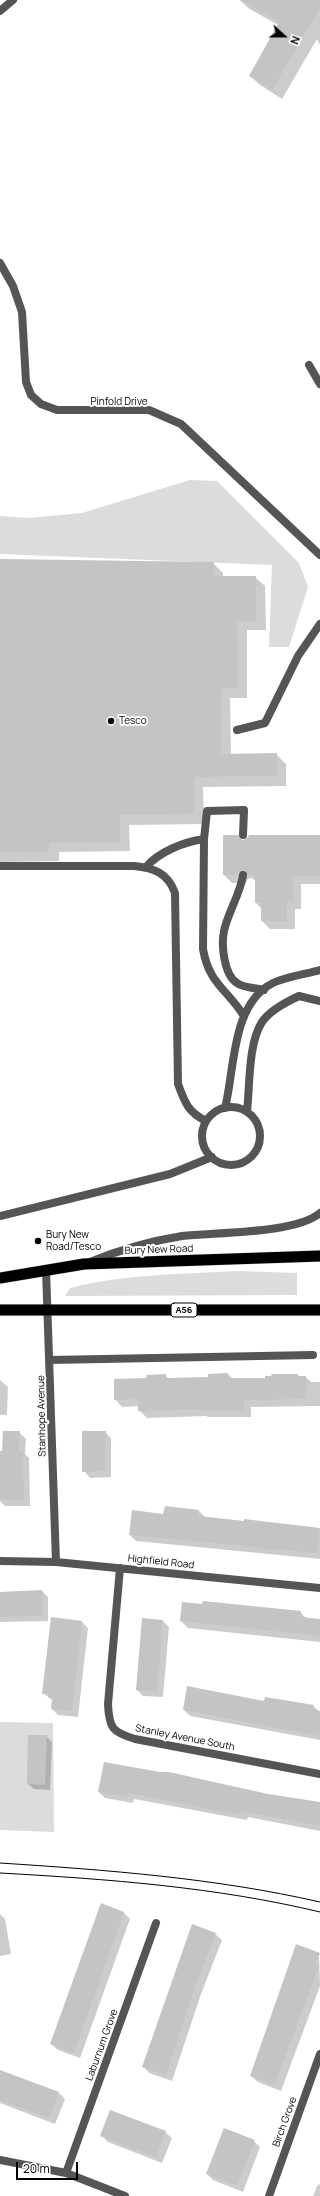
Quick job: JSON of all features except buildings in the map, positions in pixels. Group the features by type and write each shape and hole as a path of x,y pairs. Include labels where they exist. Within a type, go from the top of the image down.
{"highway":[{"name":"Bury New Road","path":"0,1278 84,1264 320,1256"},
{"name":"A56","path":"0,1310 320,1310"}],"street":[{"path":"0,11 13,0"},
{"name":"Pinfold Drive","path":"0,263 14,286 22,312 26,382 31,394 41,404 58,410 149,410 181,424 320,555"},
{"path":"309,365 320,384"},
{"path":"237,730 265,723 298,656 320,624"},
{"path":"243,835 244,810 207,811 204,839 203,949 209,971 217,984 233,998 244,1016"},
{"path":"146,867 155,857 192,840 204,839"},
{"path":"0,866 146,867 164,874 172,883 175,893 178,1084 187,1106 195,1115 206,1121"},
{"path":"243,875 242,886 224,932 223,961 230,976 237,983 264,990"},
{"path":"224,1108 229,1091 236,1040 244,1016 252,1000 272,983 320,970"},
{"path":"247,1111 253,1046 262,1022 279,1006 300,996 320,1000"},
{"path":"233,1106 247,1111 255,1119 260,1128 260,1140 256,1151 248,1159 238,1164 226,1164 212,1157 203,1143 203,1130 206,1121 215,1112 224,1108 233,1106"},
{"path":"0,1216 170,1174 212,1157"},
{"path":"84,1264 111,1253 182,1236 285,1227 315,1217 320,1213"},
{"name":"Stanhope Avenue","path":"46,1270 56,1562"},
{"path":"50,1360 313,1355"},
{"name":"Highfield Road","path":"0,1561 56,1562 320,1588"},
{"name":"Stanley Avenue South","path":"120,1568 108,1704 109,1718 113,1729 123,1736 135,1739 320,1774"},
{"name":"Laburnum Grove","path":"66,2173 156,1923"},
{"name":"Birch Grove","path":"268,2196 320,2054"},
{"path":"0,2160 66,2173 125,2196"}],"shaded area":[{"path":"190,480 217,481 299,563 308,587 289,647 269,647 272,565 0,554 0,516 28,518 82,513"},
{"path":"238,1271 297,1273 297,1295 65,1296 70,1288 90,1283 153,1275"},
{"path":"0,1722 53,1723 54,1832 0,1830"}],"tram line":[{"path":"0,1863 161,1876 241,1887 320,1902"},
{"path":"0,1873 161,1885 241,1896 320,1912"}],"place":[{"name":"Tesco","path":"111,721"},
{"name":"Bury New Road/Tesco","path":"38,1241"}]}
